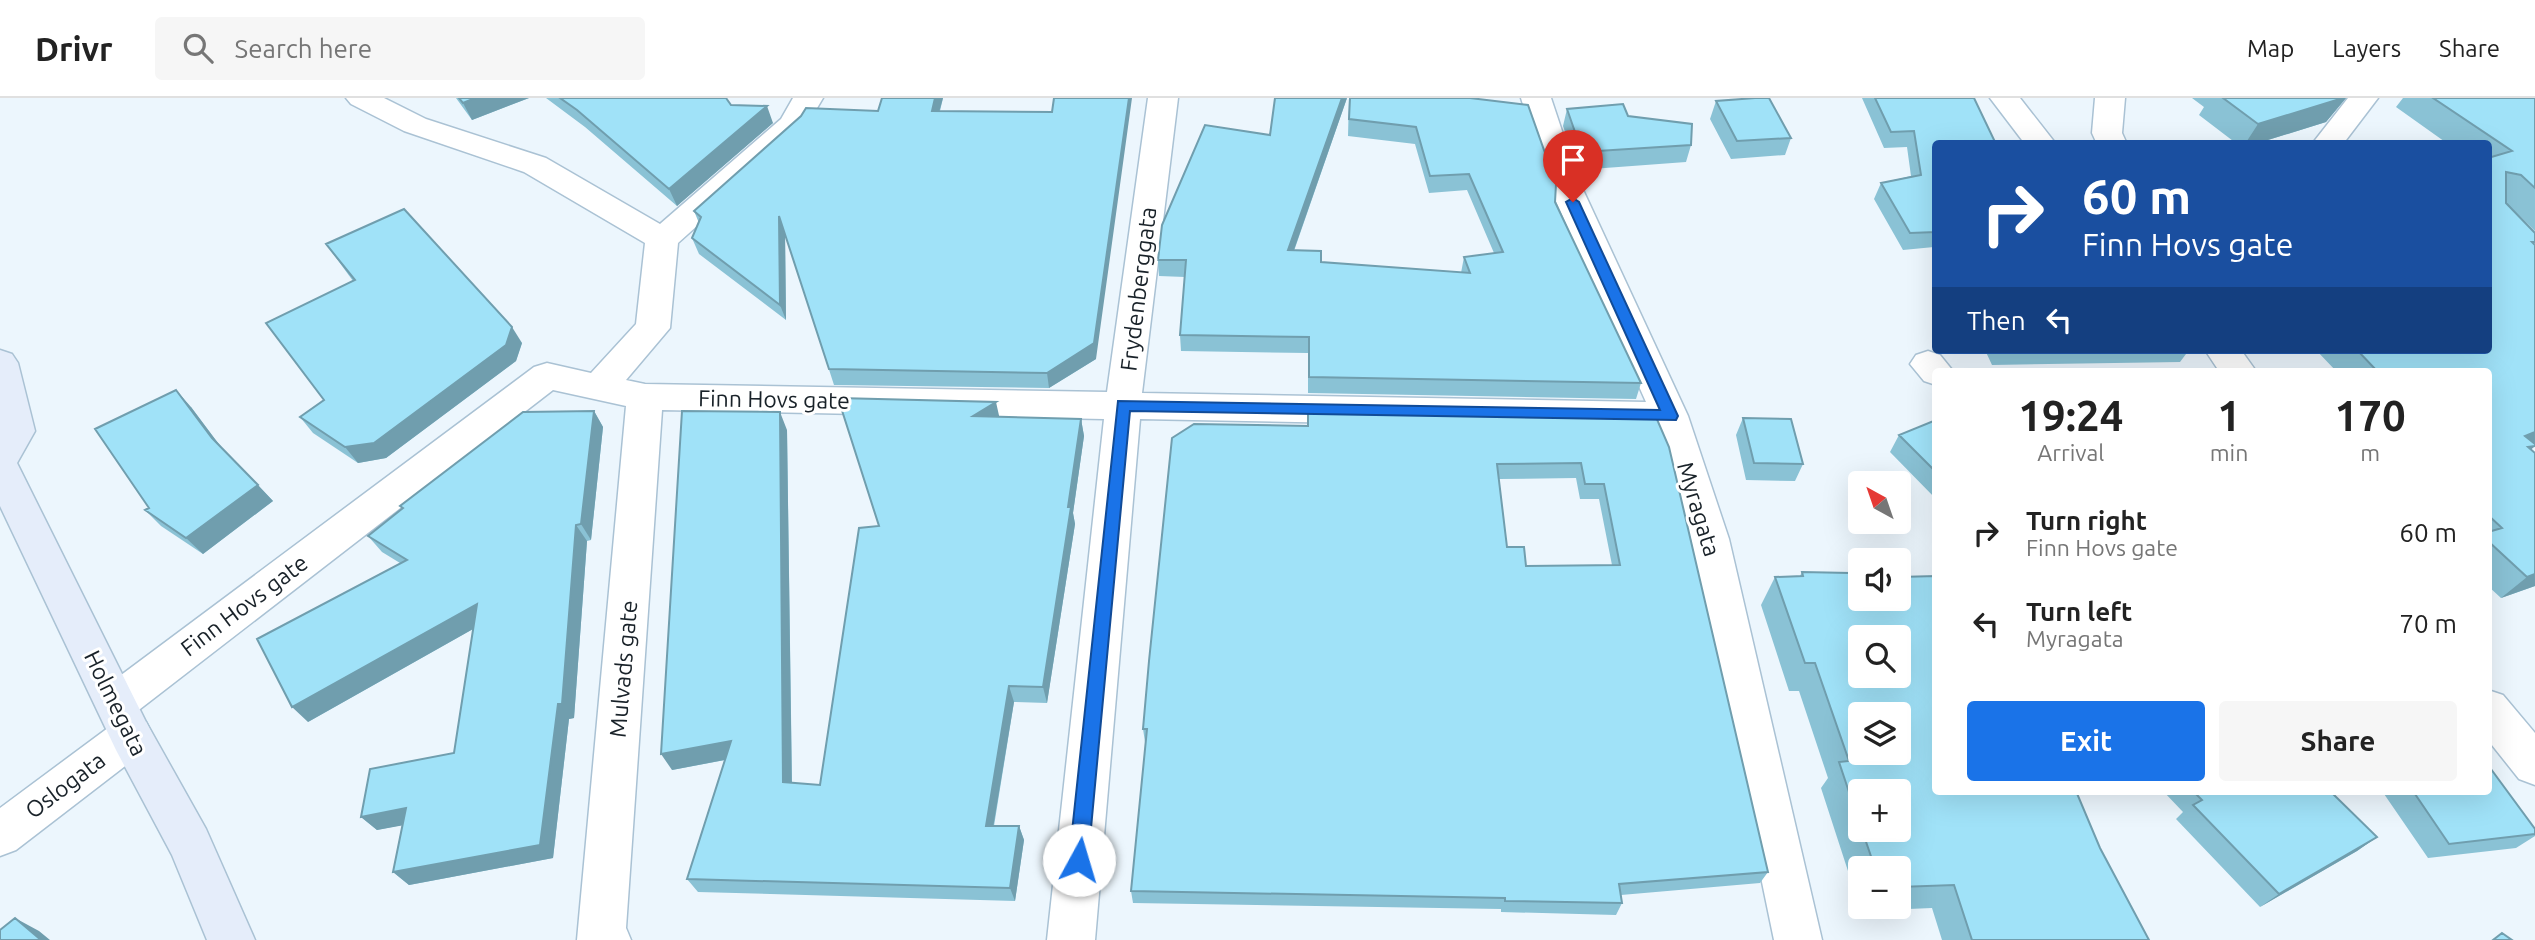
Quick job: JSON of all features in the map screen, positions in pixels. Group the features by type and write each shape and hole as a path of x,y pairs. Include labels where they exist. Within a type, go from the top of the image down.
{"street":[{"path":"361,98 415,125 535,164 662,239"},
{"path":"598,387 653,328 662,239 793,124 808,98"},
{"name":"Frydenberggata","path":"1071,940 1123,405 1163,98"},
{"name":"Myragata","path":"1536,98 1562,179 1670,416 1710,539 1798,940"},
{"path":"2005,98 2038,140"},
{"path":"2109,98 2107,133 2110,140"},
{"path":"2330,140 2358,104"},
{"path":"2355,140 2358,104"},
{"path":"2225,354 2236,368"},
{"path":"0,363 17,431 0,459"},
{"name":"Finn Hovs gate","path":"123,720 547,376 645,397 1670,416"},
{"name":"Mulvads gate","path":"601,940 645,397"},
{"name":"Holmegata","path":"0,467 123,720 190,844 231,940"},
{"path":"2492,713 2535,765"},
{"name":"Oslogata","path":"0,835 123,720"},
{"path":"601,940 607,940"}],"building":[{"path":"459,98 475,98 463,103"},
{"path":"560,98 726,98 731,105 767,106 669,189"},
{"path":"882,98 935,98 932,111 1052,112 1054,98 1129,98 1094,343 1047,373 829,369 779,216 780,305 692,238 701,217 694,211 801,116 806,108 878,111"},
{"path":"1275,98 1342,98 1288,250 1321,251 1321,262 1470,273 1464,257 1503,252 1469,174 1430,176 1416,127 1349,119 1350,98 1470,98 1528,105 1556,184 1555,202 1641,383 1309,377 1309,337 1180,335 1186,260 1158,260 1162,225 1205,125 1270,135"},
{"path":"1769,98 1791,138 1737,141 1716,101"},
{"path":"1875,98 1974,98 1994,140 1932,140 1932,232 1910,233 1881,183 1921,175 1914,131 1891,132"},
{"path":"2223,98 2343,98 2258,124"},
{"path":"2433,98 2535,98 2535,188 2521,175 2506,172 2506,203 2535,233 2535,242 2532,242 2535,245 2535,432 2525,436 2535,444 2528,447 2535,453 2535,574 2527,577 2492,545 2492,531 2502,528 2492,519 2492,368 2374,368 2361,354 2492,354 2492,157 2512,151"},
{"path":"1623,104 1628,116 1692,124 1691,145 1582,152 1567,109"},
{"path":"404,209 512,327 506,345 374,443 345,447 300,417 324,400 266,323 355,280 326,244"},
{"path":"176,390 212,438 258,485 186,538 145,510 149,508 95,429"},
{"path":"838,398 996,402 973,416 1081,419 1068,507 1071,507 1043,687 1009,686 986,826 1019,826 1010,888 687,879 731,741 661,754 682,411 780,412 783,782 820,785 859,528 879,526"},
{"path":"1308,410 1656,417 1669,447 1768,872 1619,884 1622,903 1505,901 1505,898 1131,891 1147,729 1143,729 1149,661 1172,438 1194,424 1308,426","holes":["1581,463 1585,484 1604,484 1620,565 1526,566 1524,547 1507,547 1497,464"]},
{"path":"594,411 581,524 576,525 562,704 558,704 540,845 393,872 406,808 361,817 370,769 454,753 477,604 292,707 257,639 407,560 368,536 403,508 400,506 523,412"},
{"path":"1743,418 1791,419 1803,464 1754,463"},
{"path":"1932,422 1932,468 1899,435"},
{"path":"1802,572 1848,573 1848,611 1911,611 1911,577 1932,576 1932,795 2078,795 2100,848 2149,940 1972,940 1954,885 1911,887 1911,856 1871,856 1866,842 1911,842 1911,779 1848,779 1848,789 1839,762 1848,761 1848,765 1911,765 1911,702 1848,702 1848,758 1815,663 1805,663 1775,577 1803,576"},
{"path":"2492,770 2535,829 2535,834 2449,844 2416,795 2492,795"},
{"path":"2197,795 2334,795 2377,837 2279,894 2193,805 2202,800"},
{"path":"15,918 41,940 0,940 0,930"},
{"path":"2502,933 2512,940 2493,940"}],"route":[{"path":"1079,860 1123,405 1670,416 1573,202"}]}
